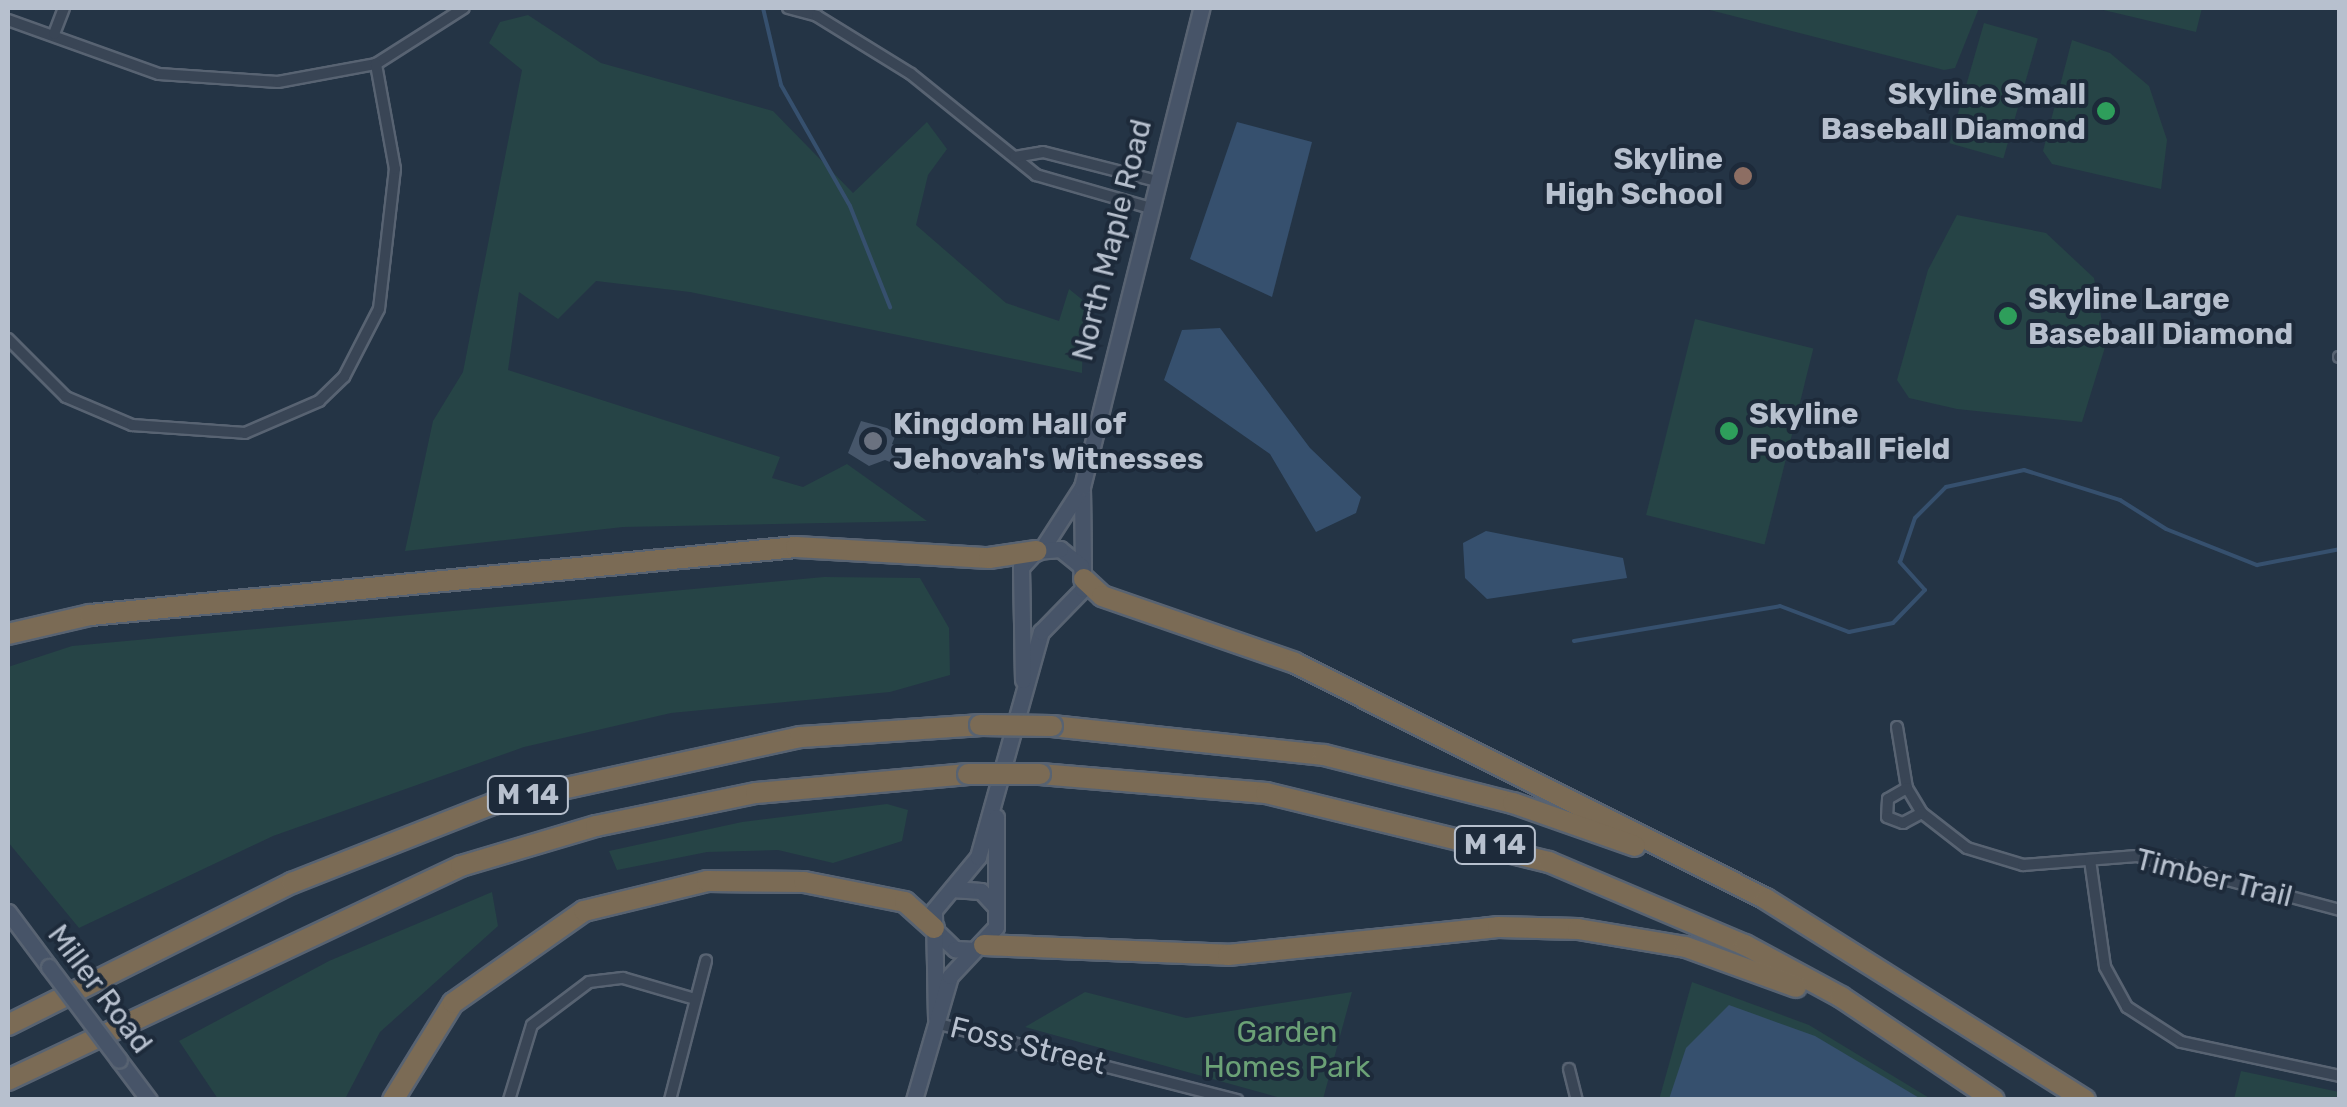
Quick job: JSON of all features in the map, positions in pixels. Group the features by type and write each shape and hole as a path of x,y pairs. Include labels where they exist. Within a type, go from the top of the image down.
{"highway":[{"path":"8,634 90,615 796,547 989,558 1039,550"},
{"path":"1084,577 1102,596 1295,662 1766,900"},
{"name":"M 14","path":"8,1025 292,882 493,804 743,746 980,725 1052,726 1262,744 1410,774 1611,836 1766,900 2085,1100"},
{"name":"M 14","path":"8,1080 461,866 730,798 968,774 1040,774 1266,793 1486,842 1745,945 1910,1042 1994,1100"},
{"path":"393,1100 453,1002 584,911 706,882 804,882 905,902 934,929"},
{"path":"979,947 1228,955 1498,927 1578,929 1736,962 1910,1042"}],"main road":[{"name":"North Maple Road","path":"1084,577 1082,487 1153,180 1201,8"},
{"name":"North Maple Road","path":"1039,550 1082,487"},
{"path":"935,1021 934,910 978,857 995,803 1023,680 1041,632 1063,610 1084,577 1068,552 1039,550 1021,567 1023,680"},
{"path":"1020,589 1042,611 1063,610"},
{"path":"914,1100 950,976 996,927 995,803"},
{"path":"951,890 981,890 995,906"},
{"name":"Miller Road","path":"8,912 150,1100"},
{"path":"934,929 955,950 979,947"}],"street":[{"path":"54,34 64,8"},
{"path":"8,20 193,80 324,79 376,64 464,8"},
{"path":"788,8 819,12 912,74 1015,156 1062,185 1147,207"},
{"path":"8,340 66,397 132,425 245,433 319,401 365,342 381,294 395,169 376,64"},
{"path":"1015,156 1043,152 1153,180"},
{"name":"Timber Trail","path":"1898,728 1907,788 1922,813 1996,860 2138,856 2340,910"},
{"name":"Timber Trail","path":"1907,788 1888,800 1888,817 1903,823 1922,813"},
{"path":"2090,860 2106,967 2137,1016 2181,1042 2340,1076"},
{"path":"670,1100 706,961"},
{"path":"508,1100 532,1025 588,982 623,978 695,999"},
{"name":"Foss Street","path":"935,1021 1203,1095 1238,1100"},
{"path":"1569,1070 1577,1100"}],"green space":[{"path":"1702,8 1979,8 1955,68 1944,70"},
{"name":"Skyline Small Baseball Diamond","path":"2095,8 2202,8 2196,32"},
{"path":"528,15 601,63 773,111 853,193 927,122 947,149 928,175 916,225 1006,303 1059,321 1069,289 1084,301 1082,373 690,292 596,281 558,319 519,292 508,370 780,457 772,478 803,487 847,464 927,521 623,527 405,551 433,421 463,372 522,70 489,43 500,22"},
{"path":"1984,23 2038,38 2003,159 1950,143"},
{"name":"Skyline Small Baseball Diamond","path":"2072,40 2110,53 2149,86 2167,140 2161,189 2052,164 2043,151"},
{"name":"Skyline Large Baseball Diamond","path":"1957,215 2046,233 2094,278 2106,344 2082,422 1957,409 1909,398 1897,380 1928,270"},
{"name":"Skyline Football Field","path":"1695,319 1813,349 1765,545 1646,515"},
{"path":"824,577 920,578 949,628 950,675 890,692 671,713 524,747 273,836 79,928 8,842 8,667 72,646"},
{"path":"887,804 908,810 902,841 833,863 778,850 707,852 617,870 609,851 742,822"},
{"path":"492,892 498,926 380,1032 345,1099 218,1099 179,1041 329,961"},
{"path":"1692,982 1809,1025 1931,1099 1659,1100"},
{"name":"Garden Homes Park","path":"1085,992 1186,1018 1352,992 1323,1099 1288,1100 1025,1027"},
{"path":"2241,1071 2339,1092 2339,1099 2234,1099"}],"water":[{"path":"1237,122 1312,142 1272,297 1190,259"},
{"path":"1220,328 1310,448 1361,497 1356,513 1316,532 1270,454 1164,380 1182,330"},
{"path":"1486,531 1623,558 1627,578 1487,599 1465,578 1463,543"},
{"path":"1729,1005 1815,1036 1921,1099 1669,1099 1686,1048"}],"building":[{"name":"Kingdom Hall of Jehovah's Witnesses","path":"861,421 887,428 896,434 892,444 917,454 910,470 885,460 869,466 848,453"}],"waterway":[{"path":"763,8 781,85 850,206 890,307"},
{"path":"1574,641 1780,606 1849,632 1893,623 1925,590 1900,562 1915,518 1946,487 2024,470 2120,500 2166,529 2257,565 2340,549"}],"place":[{"name":"Skyline Small Baseball Diamond","path":"2106,111"},
{"name":"Skyline High School","path":"1743,176"},
{"name":"Skyline Large Baseball Diamond","path":"2008,316"},
{"name":"Skyline Football Field","path":"1729,431"},
{"name":"Kingdom Hall of Jehovah's Witnesses","path":"873,441"}]}
